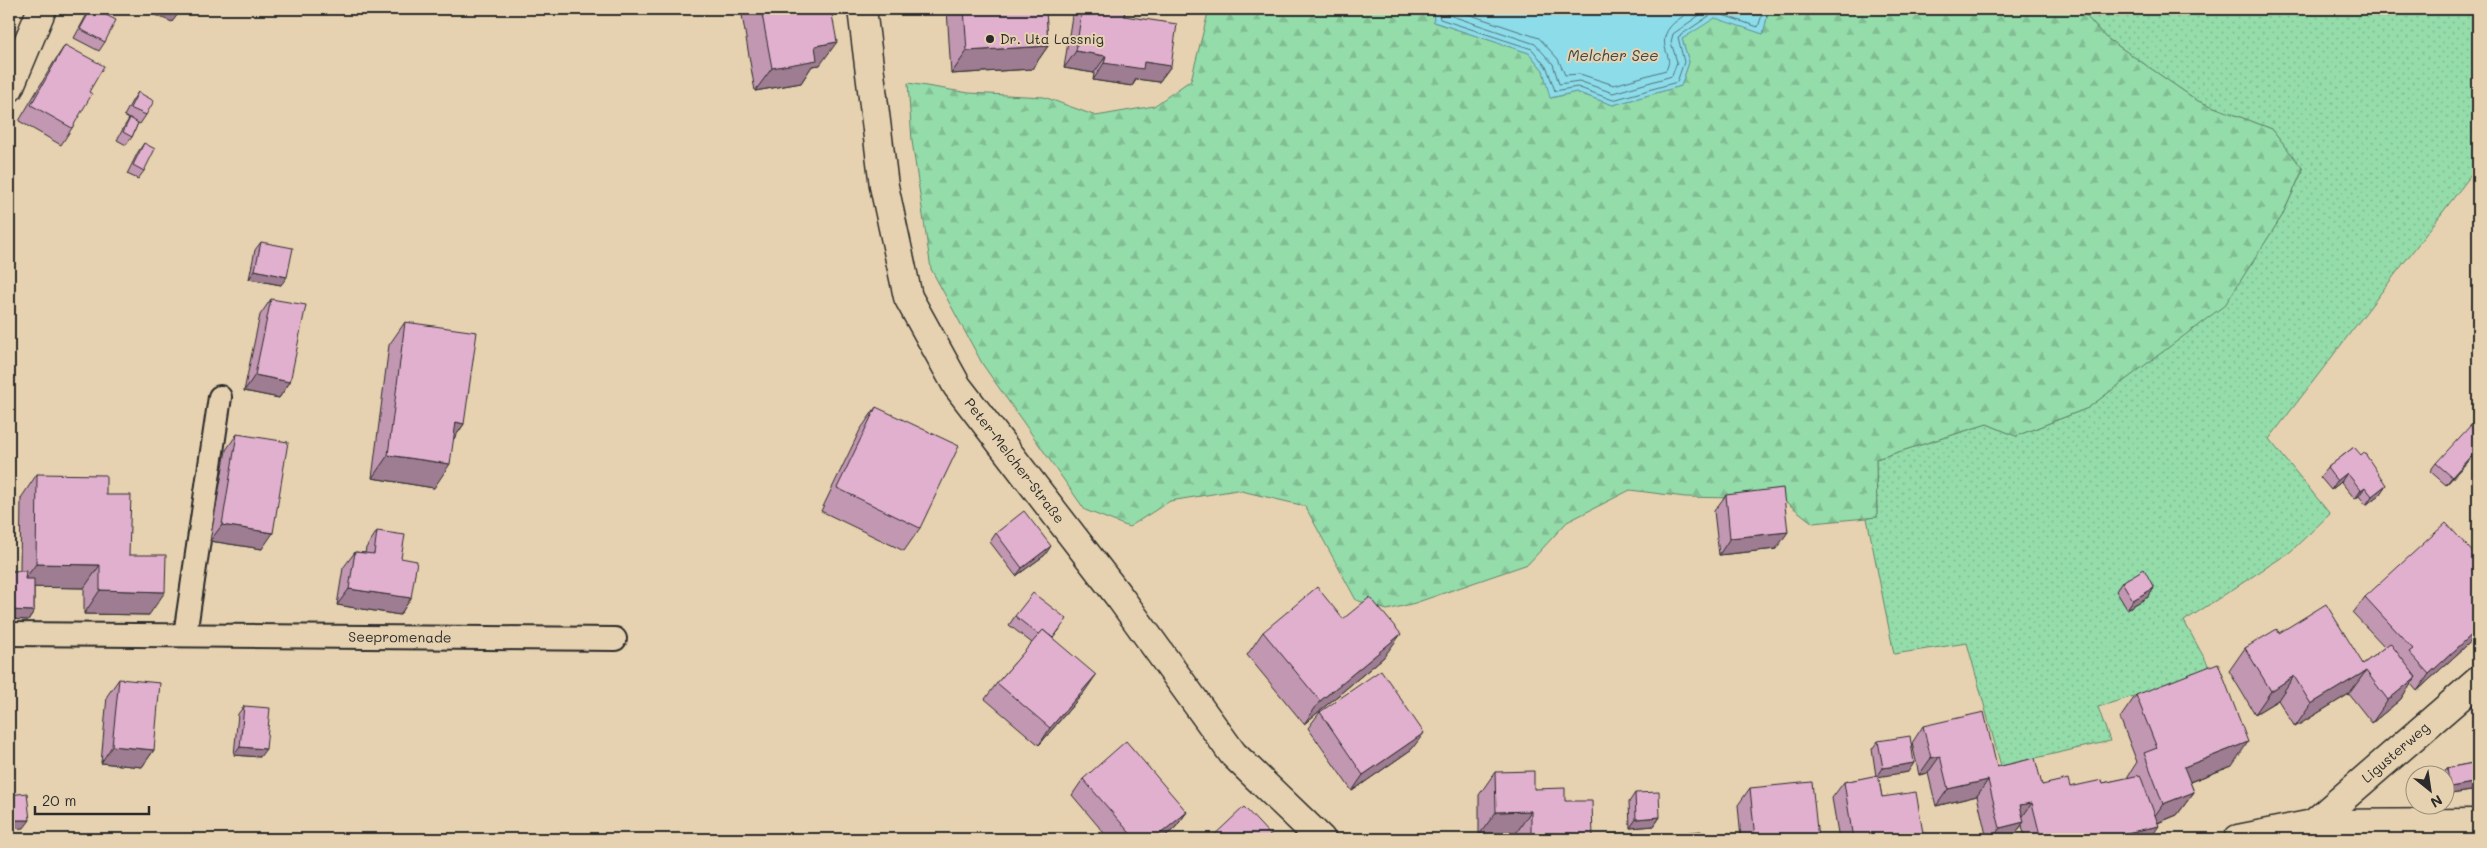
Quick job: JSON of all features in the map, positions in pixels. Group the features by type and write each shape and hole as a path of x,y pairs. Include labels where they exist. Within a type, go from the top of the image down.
{"street":[{"path":"9,88 42,9"},
{"name":"Peter-Melcher-Straße","path":"862,9 884,186 908,297 953,378 1121,599 1233,754 1321,839"},
{"name":"Ligusterweg","path":"2313,824 2478,681"},
{"path":"2238,839 2313,824 2478,823"}],"lane":[{"path":"185,635 220,396"},
{"name":"Seepromenade","path":"9,634 615,639"}],"green space":[{"path":"1209,9 1433,9 1434,22 1529,53 1543,70 1551,98 1576,92 1613,105 1681,86 1689,62 1682,39 1715,17 1763,34 1769,9 2080,9 2105,37 2198,101 2272,129 2303,169 2282,216 2225,305 2088,408 2016,436 1987,424 1876,459 1877,517 1813,523 1782,499 1685,497 1630,490 1567,522 1528,564 1415,603 1387,610 1356,600 1305,506 1237,490 1170,501 1129,527 1085,510 983,365 931,269 912,141 908,83 969,93 1044,97 1096,116 1154,106 1191,80"},
{"path":"2080,9 2478,9 2478,166 2269,439 2330,514 2290,552 2184,621 2212,672 2098,707 2110,741 2001,766 1967,643 1894,654 1867,518 1877,517 1876,459 1987,424 2016,436 2088,408 2224,305 2282,216 2303,170 2272,129 2198,101 2105,37"}],"water":[{"name":"Melcher See","path":"1433,9 1769,9 1763,34 1715,18 1682,39 1689,62 1681,86 1613,105 1576,92 1550,98 1543,70 1529,53 1434,22"}],"building":[{"path":"91,9 116,20 105,42 80,29"},
{"path":"761,9 831,9 837,42 815,46 817,60 772,68"},
{"path":"964,9 1046,9 1048,46 967,51"},
{"path":"1082,9 1125,9 1124,16 1177,24 1171,66 1144,62 1143,69 1104,63 1106,56 1076,51"},
{"path":"65,45 104,66 89,92 92,94 72,128 31,105"},
{"path":"138,92 154,101 146,115 130,108"},
{"path":"130,118 138,123 132,137 123,132"},
{"path":"144,143 155,149 144,171 133,165"},
{"path":"261,242 293,248 287,277 255,270"},
{"path":"271,299 306,305 290,382 255,375"},
{"path":"405,322 477,332 464,424 456,422 450,464 388,455"},
{"path":"876,407 959,446 920,528 837,488"},
{"path":"2472,424 2478,430 2478,448 2452,477 2436,463"},
{"path":"237,434 288,442 273,533 222,525"},
{"path":"2354,447 2361,455 2364,452 2386,485 2372,496 2365,487 2361,490 2347,473 2337,481 2327,468"},
{"path":"37,474 106,475 106,495 131,495 129,555 166,555 165,592 100,590 100,565 36,564"},
{"path":"1783,488 1788,532 1730,538 1726,495"},
{"path":"1024,511 1051,546 1022,568 996,533"},
{"path":"2446,523 2478,558 2478,629 2429,674 2409,652 2413,649 2365,597"},
{"path":"377,531 405,535 401,558 417,561 411,598 349,589 355,552 374,554"},
{"path":"2144,569 2154,588 2133,600 2122,582"},
{"path":"9,571 26,571 25,579 34,579 34,611 9,610"},
{"path":"1317,587 1343,619 1370,597 1401,634 1320,701 1263,632"},
{"path":"1033,593 1067,619 1053,638 1043,630 1039,635 1015,616"},
{"path":"2326,604 2363,664 2390,643 2416,677 2388,700 2366,671 2311,704 2294,676 2271,691 2245,648 2277,629 2279,633"},
{"path":"1043,630 1096,675 1050,728 997,683"},
{"path":"2218,663 2248,742 2184,767 2194,792 2163,804 2144,753 2157,748 2136,695"},
{"path":"1381,670 1424,733 1363,775 1320,712"},
{"path":"119,679 160,683 154,750 112,746"},
{"path":"244,706 270,708 266,749 240,747"},
{"path":"1984,712 1997,767 2035,758 2042,785 2068,779 2070,787 2102,780 2103,783 2140,775 2159,826 2099,839 2041,839 2032,803 2020,805 2024,822 2000,828 1988,780 1948,789 1940,756 1931,758 1923,726"},
{"path":"1910,736 1914,763 1883,768 1878,741"},
{"path":"1126,741 1187,812 1154,839 1135,839 1083,779"},
{"path":"2478,762 2478,782 2454,786 2454,767"},
{"path":"1534,771 1534,789 1565,788 1565,801 1592,801 1593,839 1531,839 1531,811 1496,812 1495,772"},
{"path":"1878,775 1882,797 1916,792 1924,839 1853,839 1844,782"},
{"path":"1812,782 1818,839 1755,839 1750,788"},
{"path":"1659,792 1660,817 1636,819 1635,793"},
{"path":"27,793 30,820 9,820 9,795"},
{"path":"1244,807 1274,839 1210,839"},
{"path":"1701,831 1702,839 1642,839 1642,837"},
{"path":"1628,833 1628,839 1609,839 1609,834"}],"place":[{"name":"Dr. Uta Lassnig","path":"990,39"}]}
